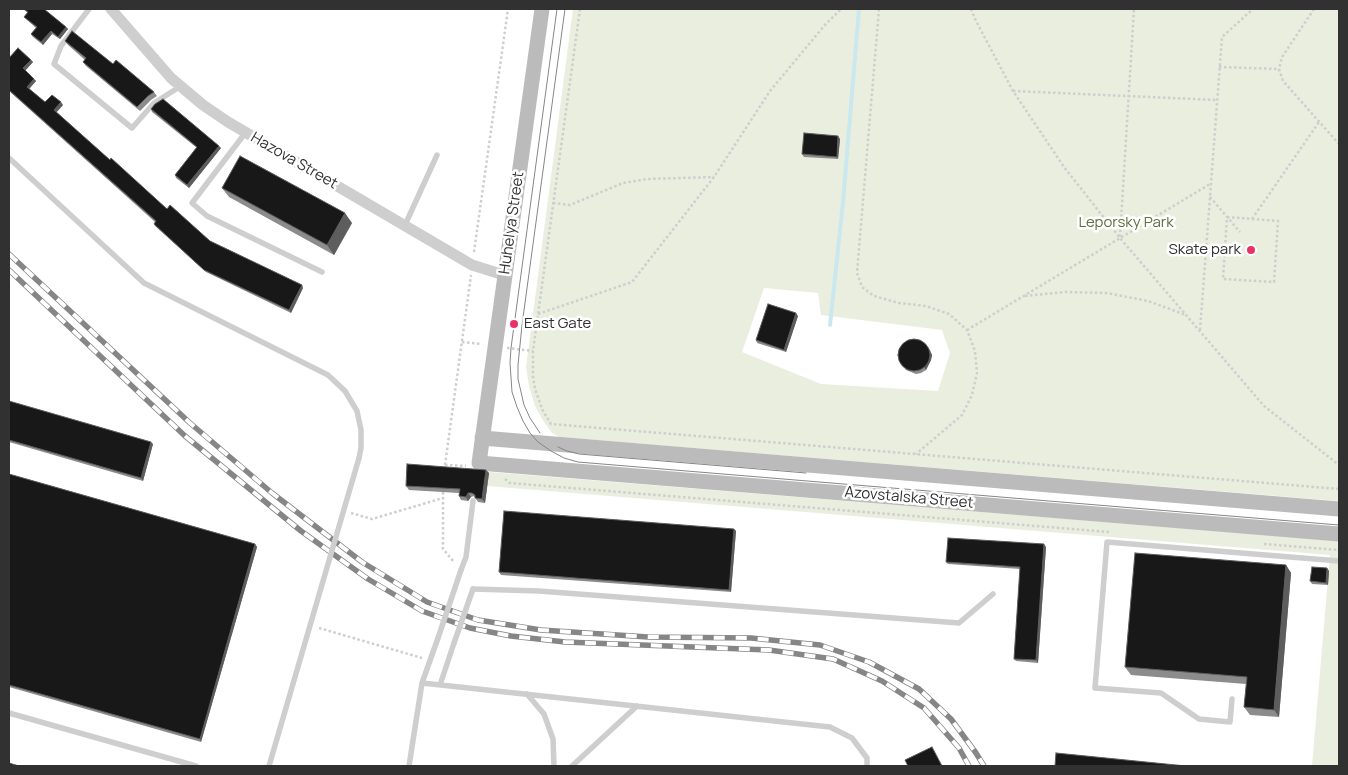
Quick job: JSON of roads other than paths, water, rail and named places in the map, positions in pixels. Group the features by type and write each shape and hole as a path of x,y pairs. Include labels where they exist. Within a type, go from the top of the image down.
{"street":[{"name":"Hazova Street","path":"111,9 171,78 203,105 472,264 504,275"},
{"name":"Huhelya Street","path":"478,467 542,9"},
{"name":"Azovstalska Street","path":"482,438 1339,508"},
{"name":"Azovstalska Street","path":"478,467 1339,534"}],"lane":[{"path":"89,9 61,46 54,64 132,128 154,103 181,86"},
{"path":"246,132 192,203 206,216 322,272"},
{"path":"405,225 437,155"},
{"path":"9,158 144,283 328,375 345,391 357,411 361,430 360,458 269,766"},
{"path":"409,766 422,683 466,557 473,501"},
{"path":"1232,699 1230,722 1199,719 1161,693 1095,688 1107,542 1339,561"},
{"path":"440,684 473,590 539,591 959,622 993,594"},
{"path":"422,683 830,727 852,738 866,758 867,766"},
{"path":"526,694 544,714 553,739 554,766"},
{"path":"572,766 637,706"},
{"path":"9,713 196,766"}],"waterway":[{"path":"830,325 843,202 859,9"}],"tram line":[{"path":"557,9 510,363 512,392 523,421 538,442 551,451 564,458 578,462 1339,525"},
{"path":"540,433 524,405 518,379 518,365 565,9"},
{"path":"558,447 579,454 806,473"}],"railway":[{"path":"9,254 190,423 272,493 362,562 427,602 478,620 541,630 648,637 751,638 820,645 869,662 919,689 951,719 984,766"},
{"path":"9,270 185,436 301,531 368,579 422,611 470,628 511,636 565,642 769,650 833,659 882,681 924,708 959,748 969,766"}],"place":[{"name":"Skate park","path":"1251,250"},
{"name":"East Gate","path":"514,324"}],"park label":[{"name":"Leporsky Park","path":"1126,223"}]}
